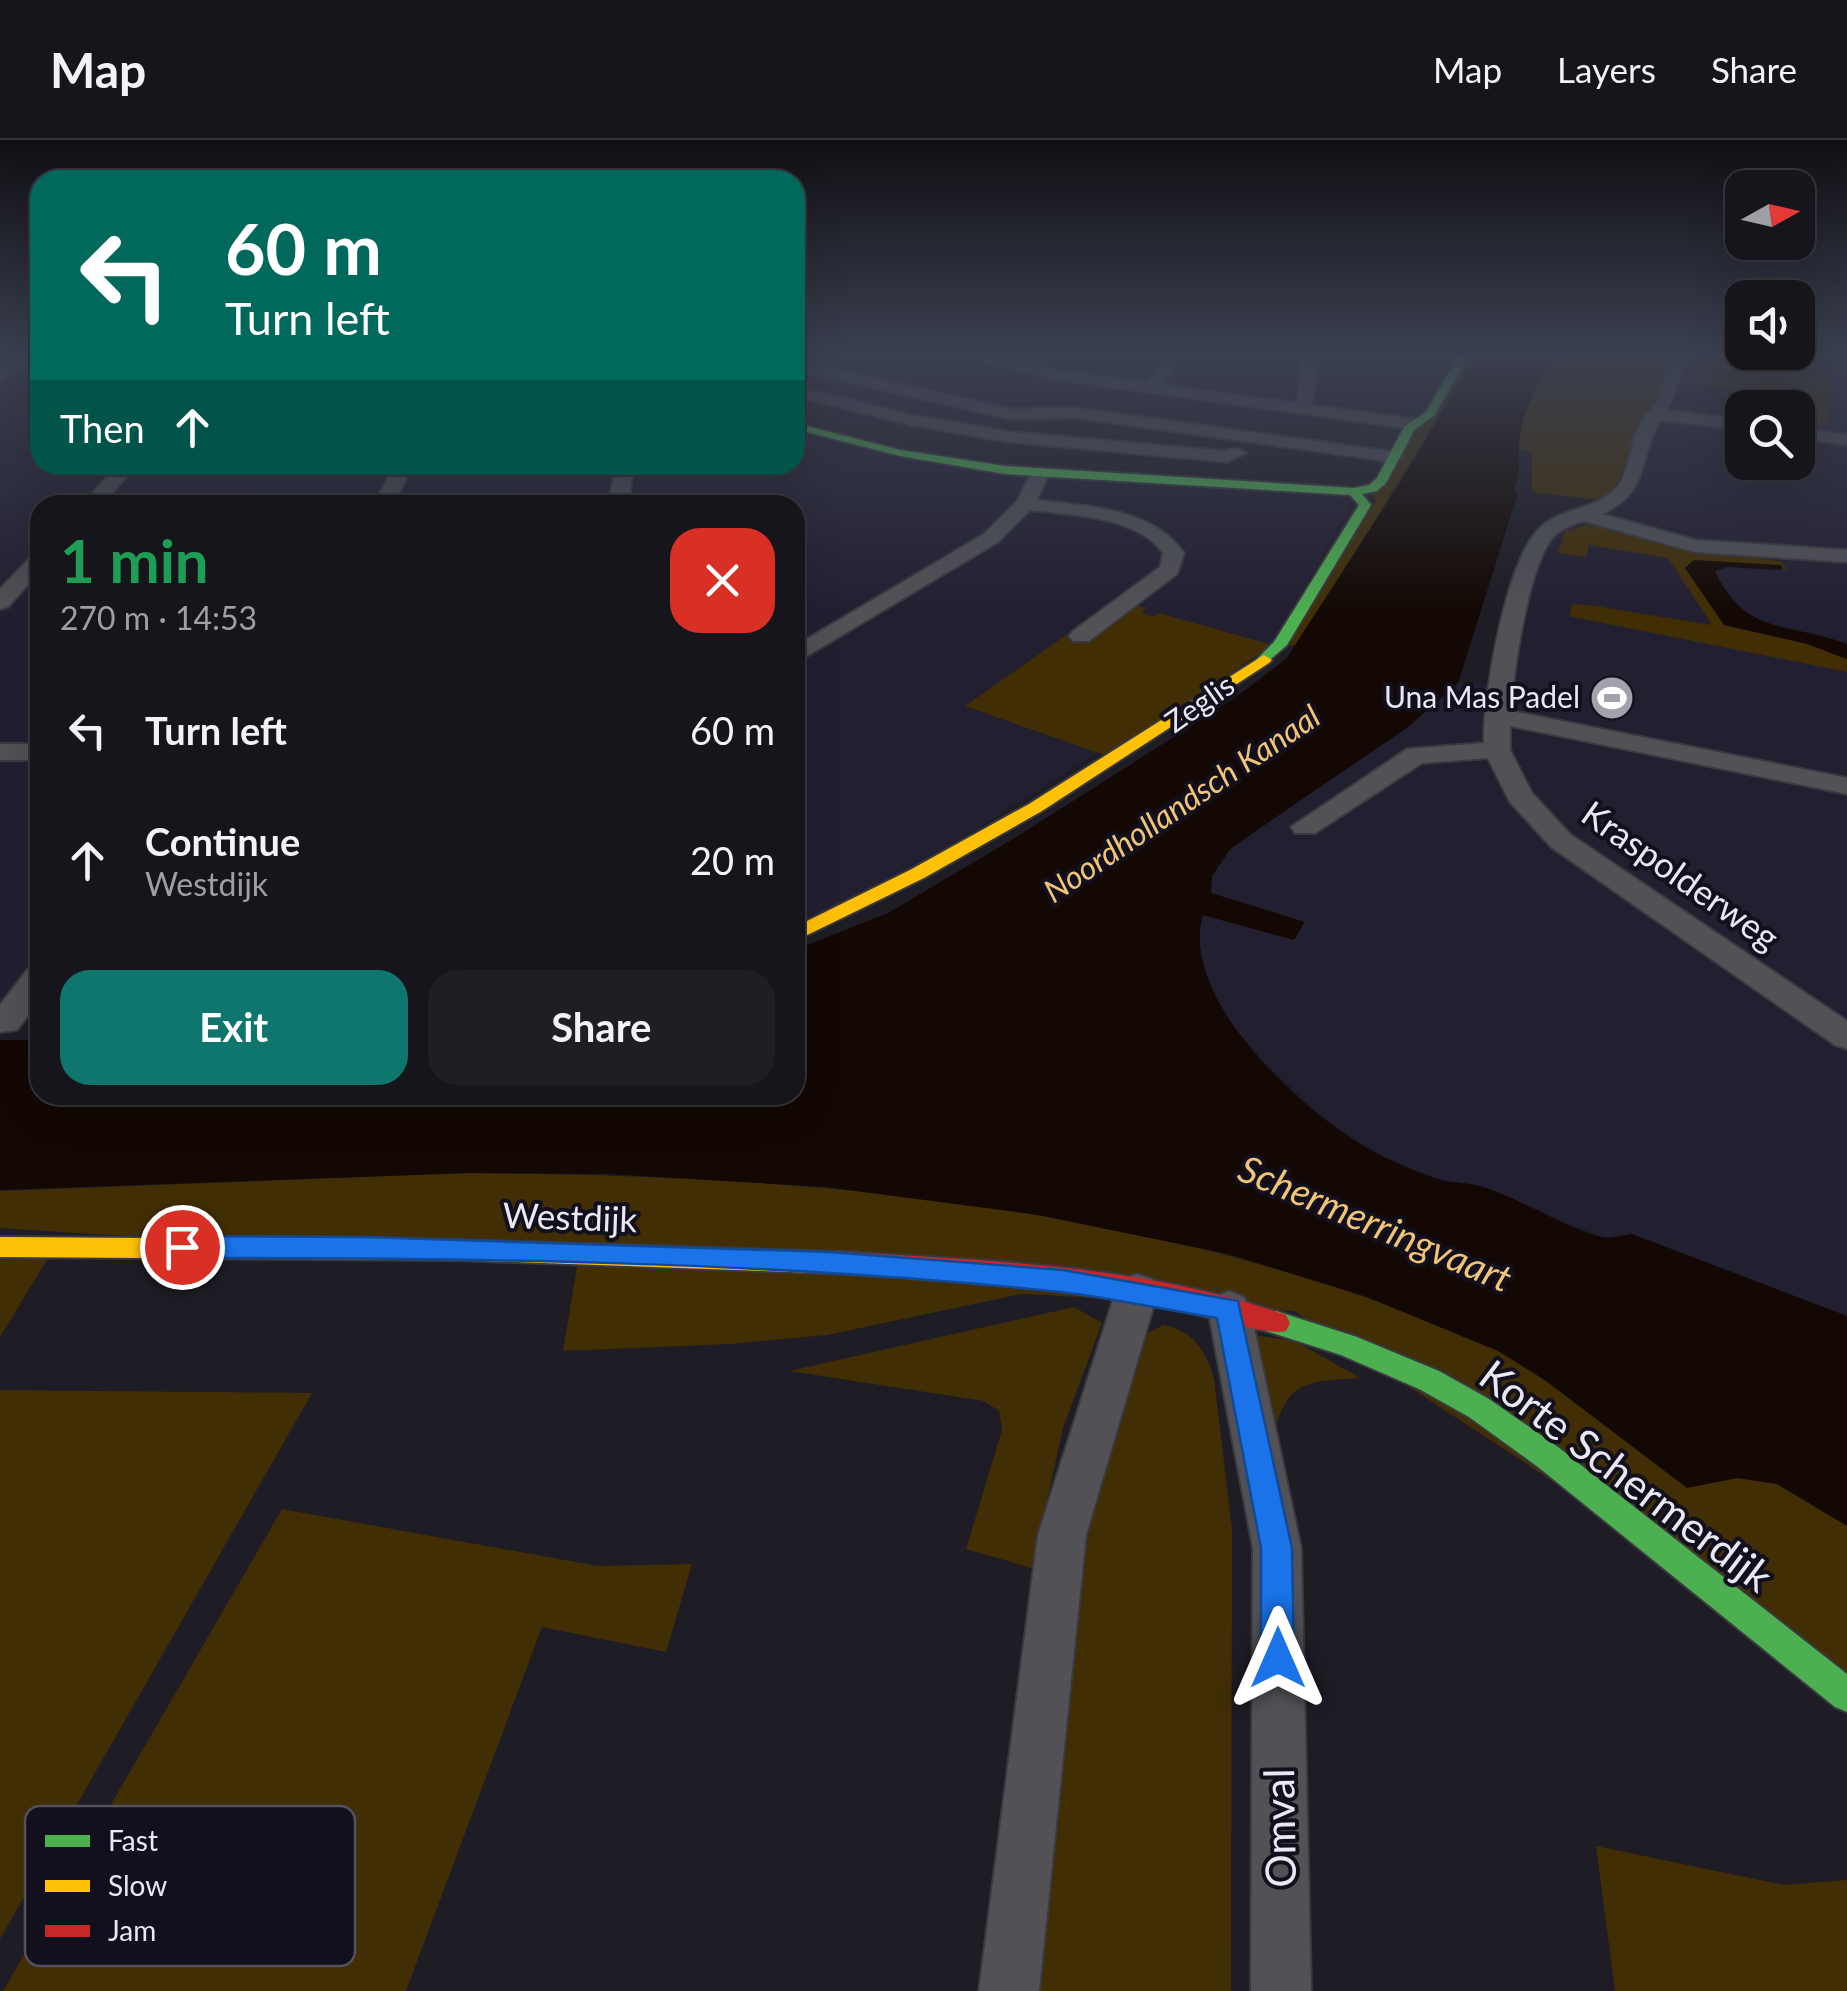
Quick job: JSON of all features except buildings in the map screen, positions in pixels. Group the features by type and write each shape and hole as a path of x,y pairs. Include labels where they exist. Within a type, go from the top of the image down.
{"street":[{"path":"855,441 900,453 1040,474 1354,492 1378,484 1403,441"},
{"path":"1060,441 1227,456 1236,455 1245,441"},
{"path":"1286,441 1394,457"},
{"path":"1305,827 1416,755 1497,750 1496,716 1532,552 1550,530 1607,504 1628,485 1642,441"},
{"path":"805,650 991,538 1025,504 1040,474"},
{"path":"100,495 118,475"},
{"name":"Zeglis","path":"805,931 854,909 981,839 1156,735 1265,659 1280,645 1365,505 1354,492"},
{"path":"1025,504 1129,522 1158,534 1174,550 1175,561 1170,570 1082,636"},
{"path":"1585,515 1695,546 1847,556"},
{"path":"0,602 30,570"},
{"path":"1496,716 1847,786"},
{"name":"Kraspolderweg","path":"1497,750 1520,796 1561,841 1847,1037"},
{"path":"0,752 30,752"},
{"path":"30,990 5,1022 30,1022"},
{"name":"Westdijk","path":"0,1246 364,1248 829,1262 1063,1281 1229,1309"},
{"path":"1009,1991 1062,1535 1137,1292"},
{"name":"Korte Schermerdijk","path":"1229,1309 1311,1333 1462,1396 1524,1438 1847,1695"},
{"name":"Omval","path":"1229,1309 1277,1548 1281,1991"}],"shaded area":[{"path":"0,441 30,441 30,475 805,475 805,441 828,441 861,450 1354,496 1276,642 887,885 805,922 805,495 30,495 30,1016 0,1017"},
{"path":"1408,441 1423,441 1298,647 1286,644 1376,501 1371,494"},
{"path":"1520,441 1634,441 1617,483 1601,500 1532,492 1532,451 1519,449"},
{"path":"1651,441 1725,441 1725,480 1815,480 1815,441 1847,441 1847,1316 1632,1234 1605,1238 1482,1186 1441,1180 1379,1154 1324,1118 1225,1018 1199,954 1197,935 1202,915 1295,939 1305,922 1211,893 1212,876 1220,859 1262,825 1408,727 1458,683 1512,686 1541,552 1557,533 1614,506 1638,486"},
{"path":"1586,525 1620,530 1675,549 1781,561 1787,570 1694,560 1724,625 1807,644 1847,659 1847,672 1569,616 1572,604 1589,605 1712,625 1668,558 1589,545 1586,557 1558,553 1565,531"},
{"path":"1136,605 1146,608 1142,613 1153,617 1159,613 1272,645 1110,757 965,706 1066,635 1086,641"},
{"path":"469,1173 786,1185 997,1208 1204,1249 1403,1310 1522,1364 1571,1396 1687,1487 1737,1478 1777,1484 1847,1526 1847,1675 1294,1311 0,1228 0,1191"},
{"path":"0,1258 48,1258 0,1337"},
{"path":"578,1260 1036,1291 827,1335 730,1344 563,1351"},
{"path":"1074,1307 1102,1323 1063,1428 1032,1568 966,1549 1002,1430 999,1411 984,1401 789,1371"},
{"path":"1163,1325 1190,1337 1211,1369 1232,1529 1231,1991 1028,1991 1078,1545 1128,1362 1148,1333"},
{"path":"1246,1334 1295,1341 1360,1378 1318,1382 1294,1392 1280,1415 1266,1455"},
{"path":"0,1390 312,1393 76,1806 25,1806 25,1895 0,1939"},
{"path":"282,1509 598,1566 692,1564 666,1652 542,1627 406,1991 3,1991 25,1953 25,1966 355,1966 355,1806 110,1806"},
{"path":"1596,1846 1784,1885 1847,1880 1847,1991 1615,1991"}],"water":[{"path":"1425,441 1519,441 1514,489 1518,493 1458,683 1408,727 1231,848 1212,876 1211,893 1305,922 1294,940 1203,915 1200,949 1210,984 1256,1055 1288,1087 1321,1116 1382,1156 1437,1179 1498,1192 1587,1232 1606,1237 1632,1234 1847,1316 1847,1526 1777,1484 1737,1478 1687,1488 1546,1381 1498,1351 1364,1296 1228,1254 1038,1215 825,1187 608,1174 469,1173 0,1190 0,1040 30,1040 30,1105 805,1105 805,946 888,913 1018,836 1232,700 1286,659"},
{"path":"1694,560 1781,565 1783,569 1777,570 1727,567 1715,571 1740,607 1755,617 1847,644 1847,659 1807,644 1724,625 1685,568"}],"traffic: fast":[{"path":"855,441 1005,470 1354,492 1373,488 1382,480 1402,441"},
{"path":"1264,660 1280,645 1365,505 1354,492"},
{"path":"1276,1323 1347,1345 1429,1380 1479,1408 1548,1457 1847,1695"}],"traffic: slow":[{"path":"805,930 1036,808 1264,660"},
{"path":"0,1247 458,1250 845,1263"}],"traffic: jam":[{"path":"845,1263 1008,1274 1117,1287 1171,1296 1276,1323"}],"place":[{"name":"Una Mas Padel","path":"1612,698"}],"route":[{"path":"182,1247 631,1254 829,1262 1063,1281 1229,1309 1277,1548 1278,1658"}],"water label":[{"name":"Noordhollandsch Kanaal","path":"1182,804"},
{"name":"Schermerringvaart","path":"1375,1224"}]}
